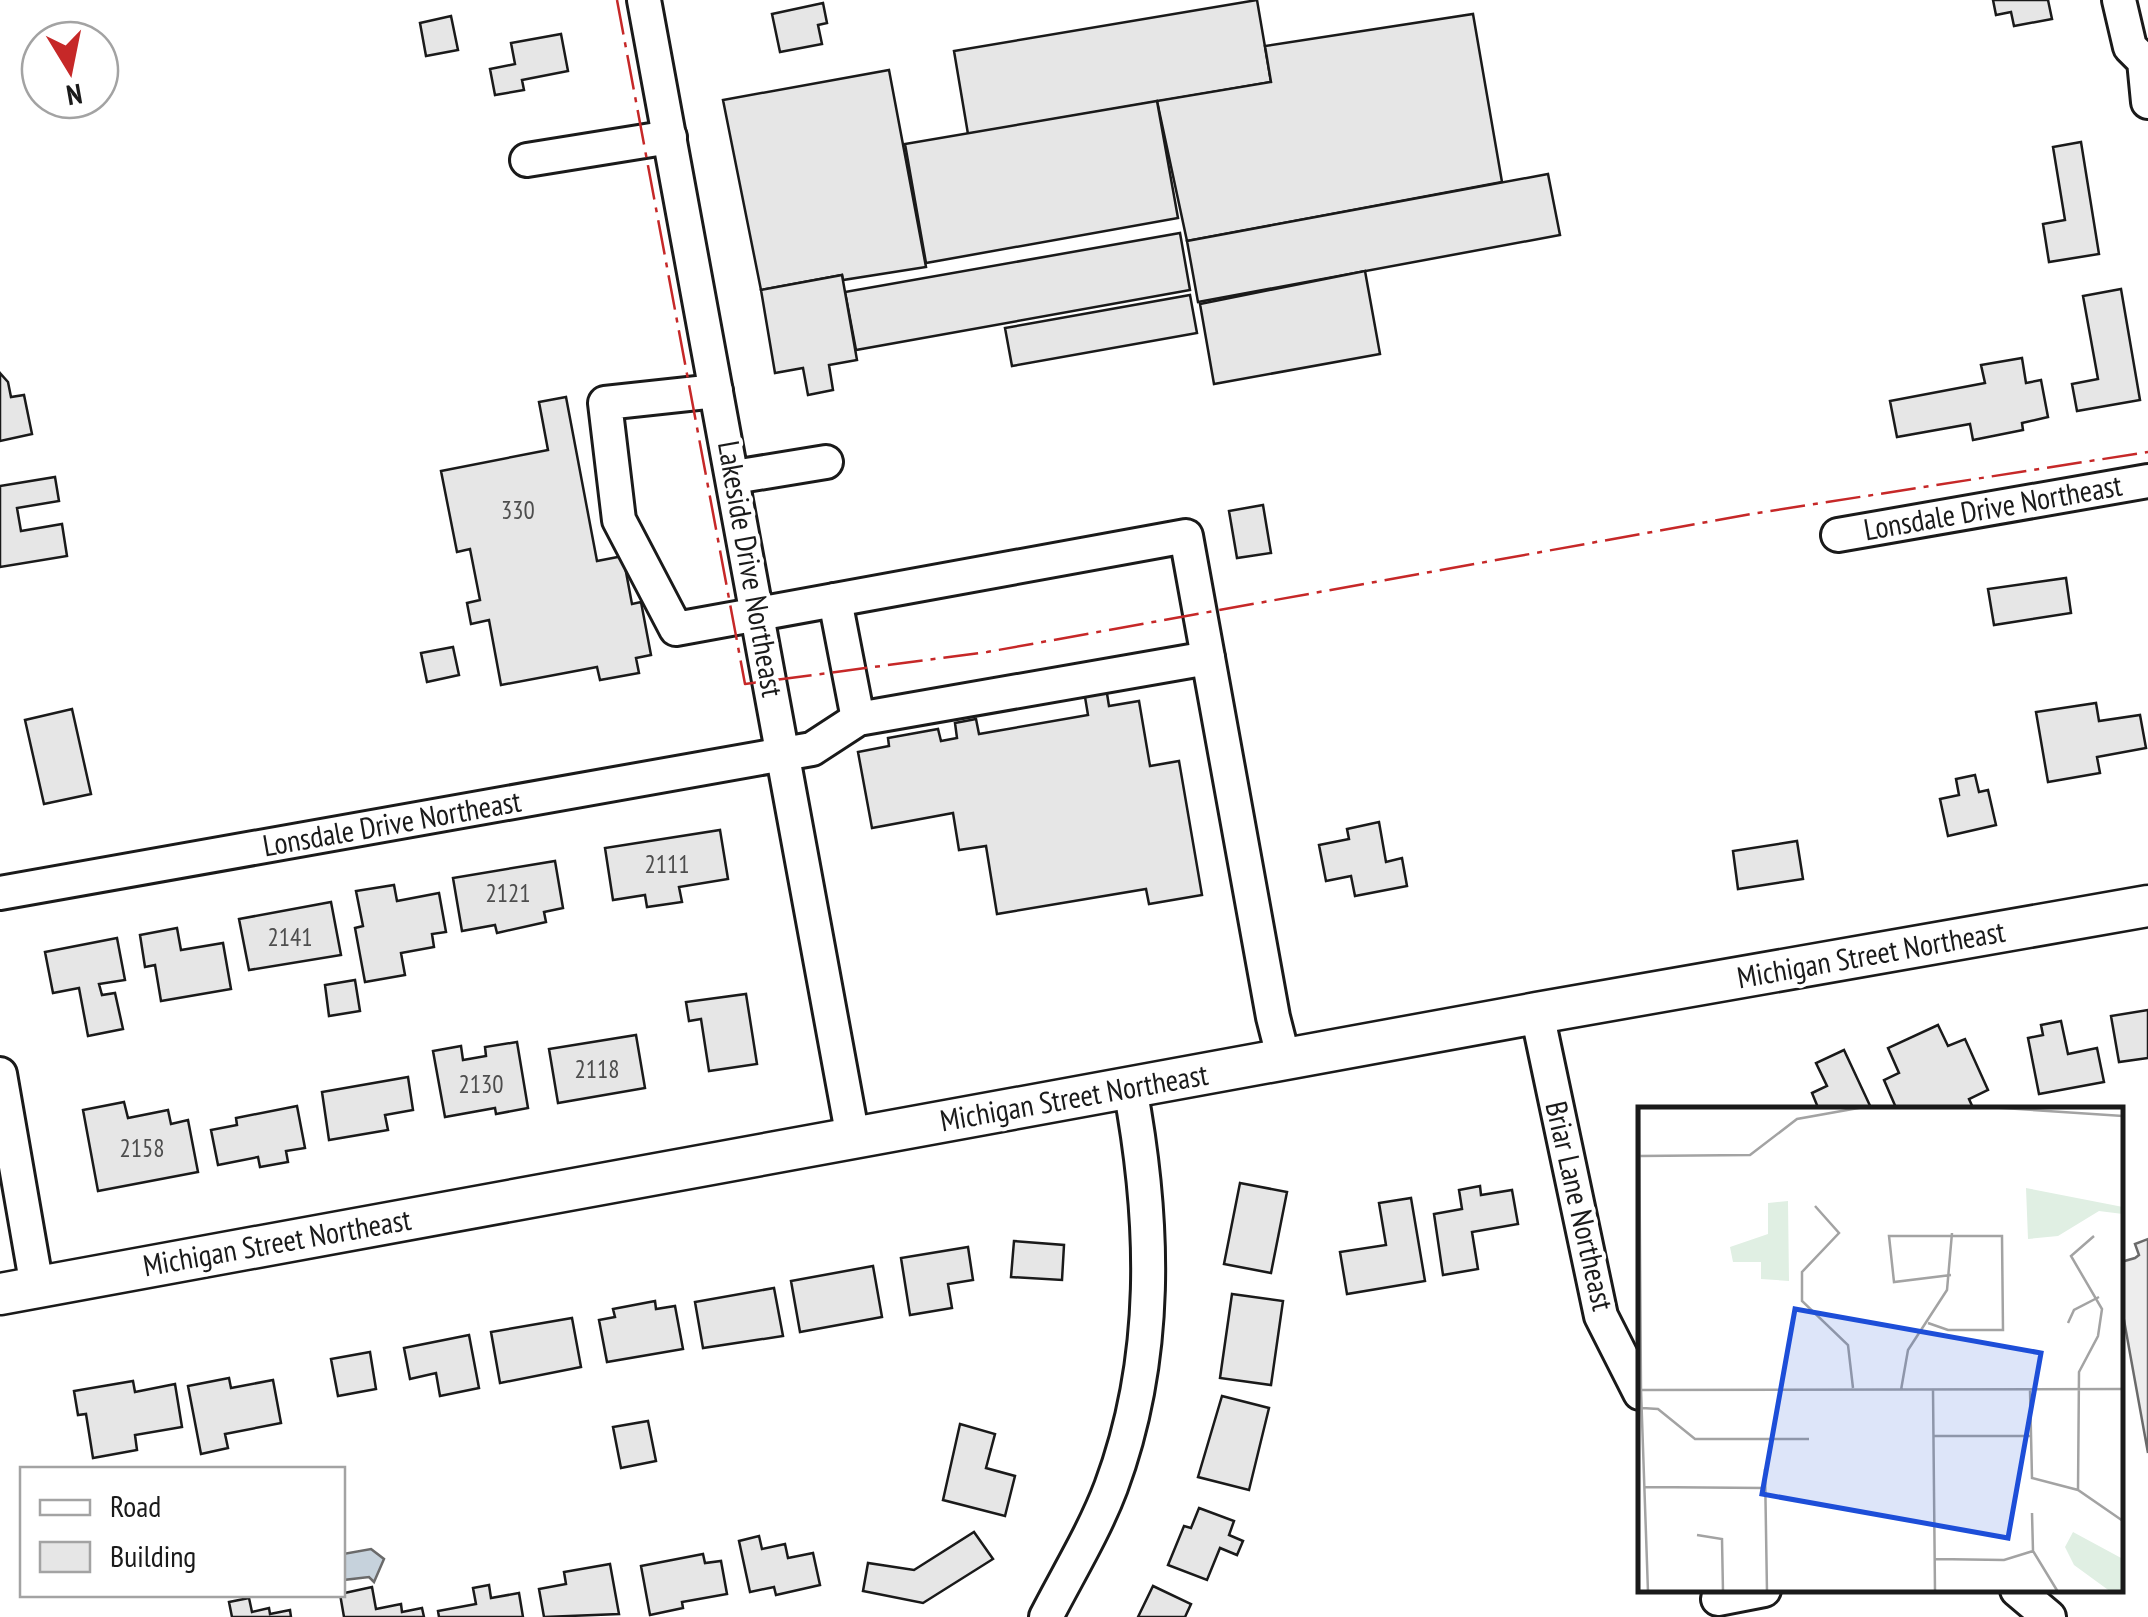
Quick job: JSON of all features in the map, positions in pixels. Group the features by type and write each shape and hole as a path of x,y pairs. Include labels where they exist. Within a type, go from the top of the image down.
{"main road":[{"name":"Michigan Street Northeast","path":"18,1290 1537,1012 2148,906"}],"street":[{"name":"Lakeside Drive Northeast","path":"644,0 853,1138"},
{"path":"2119,0 2130,47 2146,61 2148,102"},
{"path":"527,160 670,137"},
{"path":"716,390 605,403 619,520 676,629 1186,536 1284,1060"},
{"path":"734,478 826,462"},
{"name":"Lonsdale Drive Northeast","path":"1838,534 2148,480"},
{"path":"835,600 858,719 1208,658"},
{"name":"Lonsdale Drive Northeast","path":"0,893 812,749 858,719"},
{"name":"Briar Lane Northeast","path":"1537,1012 1602,1316 1638,1390"},
{"path":"0,1074 18,1290"},
{"path":"1046,1617 1112,1485 1127,1439 1140,1369 1150,1301 1150,1240 1144,1167 1130,1088"},
{"path":"1718,1599 1754,1592"},
{"path":"2019,1592 2049,1617"}],"shaded area":[{"path":"2148,1239 2148,1453 2123,1315 2123,1261 2139,1255 2135,1244"},
{"path":"371,1549 384,1559 374,1582 369,1577 345,1580 345,1554"}],"building":[{"path":"1257,0 1271,82 968,134 954,51"},
{"path":"1993,0 2048,0 2052,19 2014,26 2011,12 1996,15"},
{"path":"823,3 827,23 818,25 822,44 780,52 772,14"},
{"path":"1473,14 1502,182 1187,241 1157,101 1271,82 1265,46"},
{"path":"451,16 458,50 426,56 420,23"},
{"path":"561,34 568,71 522,80 524,90 495,95 490,69 515,64 511,43"},
{"path":"889,70 926,267 843,280 842,275 761,290 723,100"},
{"path":"1157,101 1178,218 926,263 905,144"},
{"path":"2081,142 2099,254 2049,262 2043,224 2065,220 2053,147"},
{"path":"1548,174 1560,235 1198,302 1187,241"},
{"path":"1180,233 1190,290 856,350 845,292"},
{"path":"1365,271 1380,354 1214,384 1200,304"},
{"path":"842,275 857,360 829,365 833,390 808,395 803,368 775,373 761,290"},
{"path":"2121,289 2140,400 2077,411 2072,384 2098,379 2083,296"},
{"path":"1190,295 1197,333 1012,366 1005,328"},
{"path":"2022,358 2026,383 2041,380 2048,417 2022,423 2023,430 1973,440 1970,424 1897,437 1890,401 1985,383 1981,365"},
{"path":"0,373 8,382 11,397 24,395 32,434 0,441"},
{"path":"566,397 597,561 623,556 632,604 641,602 651,655 636,658 639,673 600,680 597,667 501,685 489,620 471,624 467,603 480,600 470,549 457,552 441,471 548,450 539,402"},
{"path":"55,477 59,501 17,508 21,531 62,524 67,556 0,567 0,486"},
{"path":"1263,505 1271,553 1237,558 1229,511"},
{"path":"2066,578 2071,613 1994,625 1988,589"},
{"path":"453,647 459,675 427,682 421,653"},
{"path":"1105,681 1109,706 1139,701 1150,766 1179,761 1202,895 1149,904 1146,889 997,914 986,846 959,850 953,813 872,828 858,752 889,746 888,738 938,729 941,741 957,738 955,723 976,719 979,734 1088,715 1083,685"},
{"path":"2096,703 2099,721 2140,715 2146,748 2097,757 2100,773 2048,782 2036,712"},
{"path":"72,709 91,794 44,804 25,720"},
{"path":"1975,775 1979,792 1988,790 1996,825 1948,836 1940,799 1959,795 1956,779"},
{"path":"1379,822 1386,862 1402,858 1407,886 1355,896 1351,876 1326,881 1319,845 1349,839 1347,829"},
{"path":"720,830 728,879 679,887 682,902 647,907 645,895 613,900 605,848"},
{"path":"1797,841 1803,879 1738,889 1733,851"},
{"path":"555,861 563,908 544,912 546,922 497,933 495,925 462,931 453,878"},
{"path":"394,885 397,901 439,893 446,932 432,934 434,947 401,953 405,975 365,982 355,928 363,926 356,891"},
{"path":"331,902 341,955 249,970 239,919"},
{"path":"177,928 181,950 223,943 231,989 161,1001 155,965 145,967 140,935"},
{"path":"117,938 125,980 99,984 102,995 115,993 123,1029 88,1036 79,988 53,993 45,952"},
{"path":"355,980 360,1011 329,1016 325,985"},
{"path":"746,994 757,1064 709,1071 701,1019 689,1021 686,1002"},
{"path":"2148,1010 2148,1058 2119,1062 2111,1016"},
{"path":"2061,1021 2068,1054 2097,1048 2104,1082 2039,1094 2028,1038 2043,1035 2041,1025"},
{"path":"1938,1025 1948,1046 1965,1039 1988,1090 1969,1099 1973,1107 1896,1107 1884,1080 1899,1073 1888,1048"},
{"path":"636,1035 645,1088 558,1103 549,1049"},
{"path":"517,1042 528,1108 496,1114 495,1108 445,1117 433,1051 461,1046 463,1060 486,1056 485,1047"},
{"path":"1844,1050 1871,1107 1818,1107 1812,1093 1827,1086 1816,1063"},
{"path":"408,1077 413,1110 385,1115 388,1130 329,1140 322,1092"},
{"path":"124,1102 128,1118 168,1110 171,1124 188,1120 198,1172 98,1191 83,1110"},
{"path":"297,1106 305,1148 286,1151 288,1162 260,1167 258,1157 218,1165 211,1130 237,1125 236,1118"},
{"path":"1240,1183 1287,1192 1271,1273 1224,1264"},
{"path":"1480,1186 1481,1195 1512,1190 1518,1224 1472,1232 1478,1269 1443,1275 1434,1214 1462,1209 1459,1190"},
{"path":"1411,1198 1425,1281 1347,1294 1340,1252 1386,1245 1379,1203"},
{"path":"1014,1241 1064,1245 1062,1280 1011,1277"},
{"path":"968,1247 973,1280 948,1284 952,1308 910,1315 901,1258"},
{"path":"873,1266 882,1317 800,1332 791,1281"},
{"path":"774,1288 783,1336 703,1348 695,1302"},
{"path":"1232,1294 1283,1301 1271,1385 1220,1378"},
{"path":"655,1301 656,1309 675,1306 683,1349 607,1362 599,1320 615,1317 613,1309"},
{"path":"572,1318 581,1367 500,1383 491,1332"},
{"path":"469,1335 479,1388 440,1396 436,1373 410,1379 404,1348"},
{"path":"370,1352 376,1389 338,1396 331,1359"},
{"path":"229,1378 231,1388 273,1380 281,1423 225,1434 228,1448 201,1454 188,1386"},
{"path":"133,1381 135,1392 175,1384 182,1427 135,1435 137,1450 93,1458 86,1414 78,1415 74,1391"},
{"path":"1222,1396 1269,1408 1249,1490 1198,1477"},
{"path":"648,1421 656,1461 621,1468 613,1427"},
{"path":"960,1424 995,1434 986,1468 1015,1476 1005,1516 943,1500"},
{"path":"1199,1508 1234,1521 1229,1535 1243,1541 1237,1555 1220,1548 1207,1580 1168,1565 1184,1526 1191,1528"},
{"path":"974,1532 993,1559 923,1603 863,1591 868,1563 914,1570"},
{"path":"759,1536 762,1549 785,1544 788,1558 813,1553 820,1585 776,1595 774,1587 750,1592 739,1541"},
{"path":"703,1554 705,1563 721,1561 727,1594 682,1602 683,1608 650,1615 641,1566"},
{"path":"610,1564 619,1614 544,1617 539,1589 566,1584 564,1572"},
{"path":"489,1585 491,1598 519,1593 523,1617 439,1617 438,1611 476,1604 473,1588"},
{"path":"1153,1586 1191,1604 1185,1617 1138,1617"},
{"path":"372,1587 376,1609 401,1604 402,1612 422,1608 424,1617 344,1617 341,1597 345,1597 345,1593"},
{"path":"249,1598 252,1612 269,1608 270,1614 290,1610 291,1617 232,1617 229,1602"}],"power":[{"path":"617,0 745,684 987,652 1757,513 2148,452"}]}
